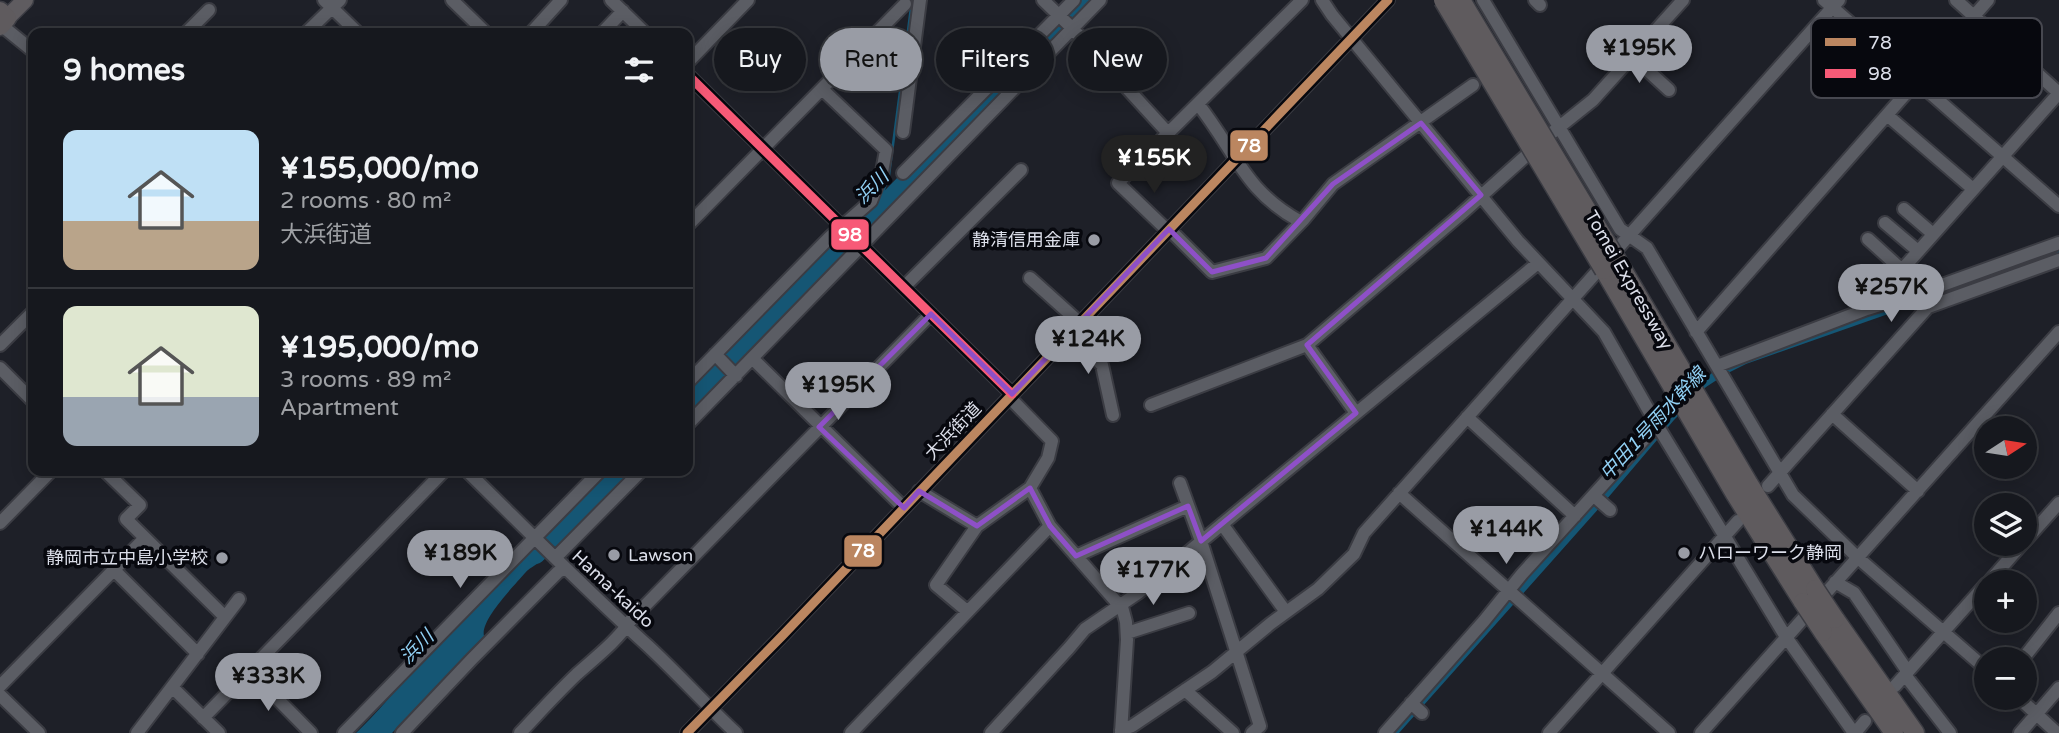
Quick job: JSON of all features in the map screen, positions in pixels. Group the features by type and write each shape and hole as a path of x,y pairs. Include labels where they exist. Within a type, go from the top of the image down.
{"highway":[{"path":"1434,0 1482,64"},
{"name":"Tomei Expressway","path":"1443,0 1610,265"},
{"name":"Tomei Expressway","path":"1461,0 1610,265 1679,381 1690,418 1829,625 1894,733"},
{"name":"Tomei Expressway","path":"1679,381 1702,403 1784,541 1809,595"},
{"name":"Tomei Expressway","path":"1829,625 1915,733"}],"main road":[{"path":"2,16 25,0"}],"street":[{"path":"452,0 480,28"},
{"path":"536,28 561,0"},
{"path":"611,0 640,28"},
{"path":"693,57 748,0"},
{"path":"904,132 920,0"},
{"path":"1043,0 1072,28 1100,0"},
{"path":"904,173 1074,0"},
{"path":"1302,0 1118,183 1212,272 1266,258 1333,184 1473,85"},
{"path":"1322,0 1518,241 1604,332 1659,429 1786,637 1854,733 1864,721"},
{"name":"大浜街道","path":"687,733 1388,0"},
{"path":"1483,0 1620,229 1647,248 1793,495 1857,557 1974,658"},
{"path":"1151,405 1307,345 1593,100 1683,0"},
{"path":"1956,0 1974,16 1988,0"},
{"path":"310,28 332,3 354,28"},
{"path":"1819,18 1832,3 1848,18"},
{"path":"882,28 905,4"},
{"path":"191,28 209,10"},
{"path":"607,28 623,11"},
{"path":"2,16 28,39"},
{"path":"2,16 28,45"},
{"path":"1128,730 1237,652 1318,589 1345,564 1354,554 1364,533 1811,27"},
{"path":"693,419 852,256 859,244 1068,32"},
{"path":"1632,56 1669,90"},
{"path":"1867,309 2059,93 2042,78"},
{"path":"693,80 931,314 1052,441 1048,458 1030,488 977,526 936,585 967,611"},
{"path":"693,220 820,91"},
{"path":"693,377 830,237 844,229 871,201 882,172 886,150 824,91"},
{"path":"1130,91 1168,133"},
{"path":"1696,332 1902,98"},
{"path":"1936,98 2059,206"},
{"path":"1198,104 1258,191 1286,214 1301,222"},
{"path":"1887,115 1973,189"},
{"path":"904,287 1021,170"},
{"path":"1904,209 1933,234"},
{"path":"1885,223 1918,251"},
{"path":"1868,239 1902,270"},
{"path":"1719,370 1867,309 2059,243"},
{"path":"1768,486 1928,307 2059,260"},
{"path":"991,733 1085,629 1138,593 1538,263"},
{"path":"1030,278 1080,323"},
{"path":"520,733 626,628 931,314"},
{"path":"0,345 28,317"},
{"path":"1701,733 2059,332"},
{"path":"1070,333 1102,365 1113,415"},
{"path":"1307,345 1356,413"},
{"path":"715,354 736,376"},
{"path":"751,358 904,508"},
{"path":"0,368 28,396"},
{"path":"1832,414 1918,491"},
{"path":"1467,417 1575,523"},
{"path":"1387,732 1416,707 1575,523 1601,502 1659,429"},
{"path":"0,523 46,476"},
{"path":"109,476 140,505 125,519 225,617"},
{"path":"203,718 439,476"},
{"name":"Hama-kaido","path":"472,476 564,569 649,647 736,733"},
{"path":"344,733 595,476"},
{"path":"553,557 636,476"},
{"path":"1180,482 1260,726 1252,733"},
{"path":"1030,488 1050,526 1120,604 1127,633 1128,730"},
{"path":"919,491 977,526"},
{"path":"1399,493 1669,733"},
{"path":"2037,527 2059,503"},
{"path":"1076,556 1188,506"},
{"path":"1549,733 1738,521"},
{"path":"1222,524 1286,612"},
{"path":"851,733 1050,526"},
{"path":"0,686 145,538"},
{"path":"1999,570 2012,556"},
{"path":"402,733 472,659 564,569"},
{"path":"114,570 198,654"},
{"path":"1835,582 1854,593 1950,733"},
{"path":"1895,687 1974,598"},
{"path":"136,733 239,599"},
{"path":"1127,633 1189,613"},
{"path":"2032,647 2059,613"},
{"path":"249,670 311,733"},
{"path":"172,687 219,733"},
{"path":"1185,690 1233,733"},
{"path":"0,695 39,733"},
{"path":"2020,733 2057,695"},
{"path":"2032,710 2057,733"}],"highlighted area":[{"path":"1421,123 1481,195 1307,345 1356,413 1201,541 1188,506 1076,556 1050,526 1030,488 977,526 919,491 904,508 819,427 931,314 1012,394 1169,229 1212,272 1266,258 1333,184"}],"water":[{"path":"2059,246 2059,254 1746,364 1706,387 1399,733 1389,733 1676,407 1714,371"},
{"path":"548,534 558,545 556,548 513,586 492,612 484,629 484,636 392,733 356,733 422,662"}],"waterway":[{"path":"876,212 889,175 912,0"},
{"name":"浜川","path":"693,398 1085,0"},
{"name":"浜川","path":"536,555 615,476"}],"transit line":[{"name":"78","path":"687,733 1388,0"},
{"name":"98","path":"693,80 1012,394"}],"place":[{"name":"静清信用金庫","path":"1094,240"},
{"name":"ハローワーク静岡","path":"1684,553"},
{"name":"Lawson","path":"614,555"},
{"name":"静岡市立中島小学校","path":"222,558"}],"water label":[{"name":"中田1号雨水幹線","path":"1653,424"}]}
